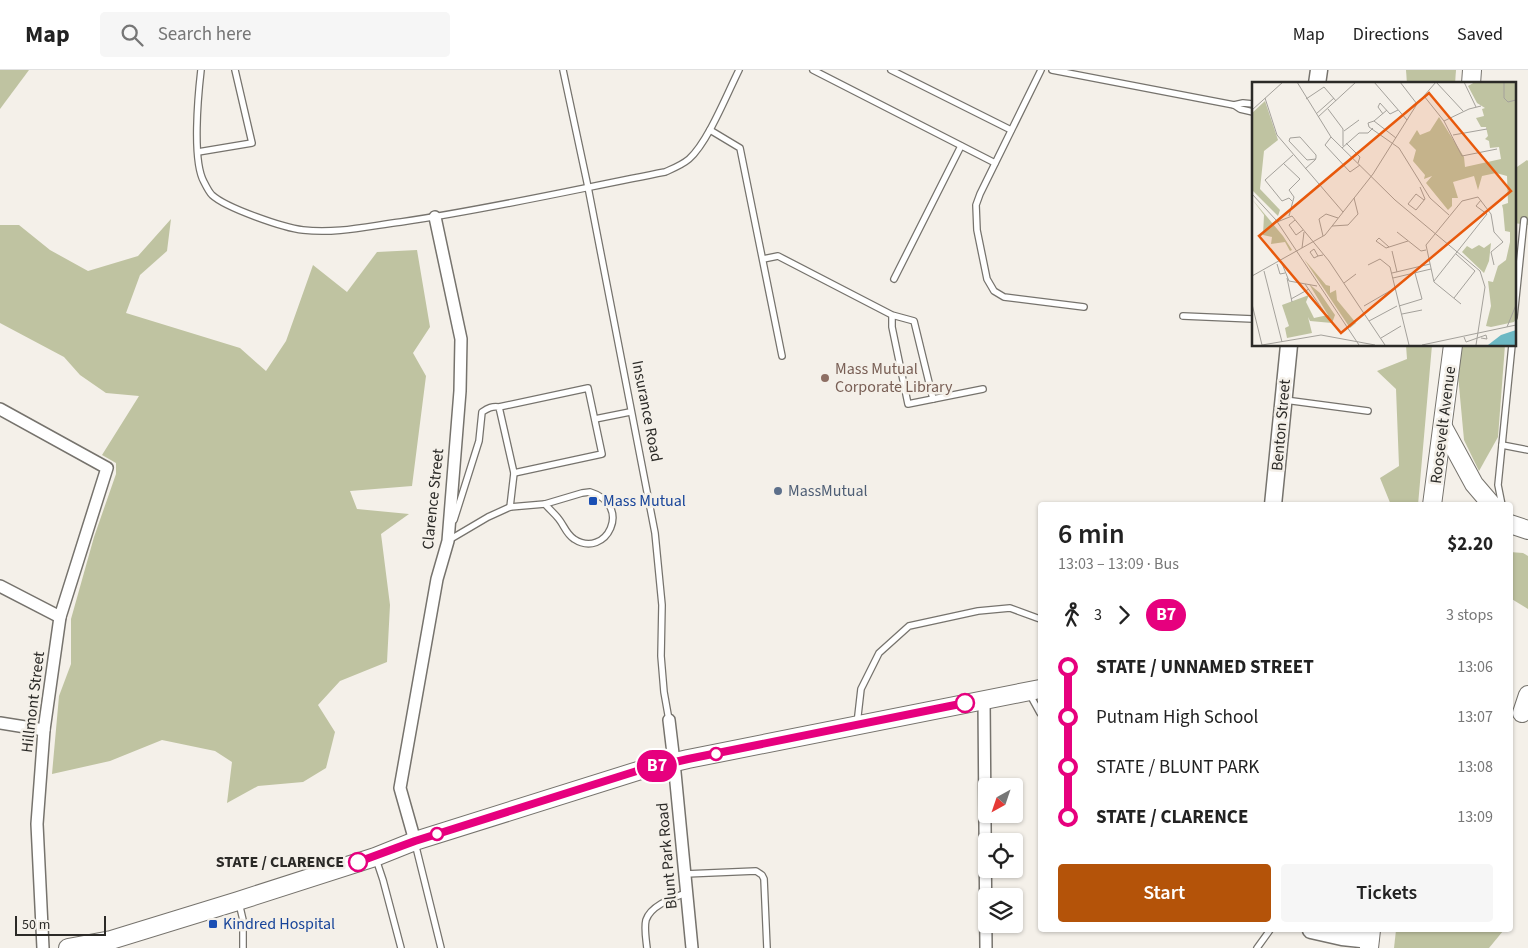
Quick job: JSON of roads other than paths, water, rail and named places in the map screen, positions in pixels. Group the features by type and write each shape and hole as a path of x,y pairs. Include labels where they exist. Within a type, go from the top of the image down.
{"main road":[{"name":"Benton Street","path":"1273,502 1289,346"},
{"name":"Roosevelt Avenue","path":"1432,502 1453,346"},
{"path":"1443,427 1474,484 1489,502"},
{"path":"1513,525 1528,530"},
{"path":"68,948 111,944 375,857 415,841 640,770 1034,690"},
{"path":"1520,713 1528,695"},
{"path":"1320,932 1342,937 1370,939"}],"street":[{"name":"Clarence Street","path":"415,841 400,788 437,579 448,541 460,391 461,339 435,217"},
{"name":"Hillmont Street","path":"0,409 107,468 60,617 44,730 37,824 43,948"},
{"path":"0,586 60,617"},
{"path":"984,700 986,948"},
{"name":"Insurance Road","path":"669,720 674,762"},
{"path":"0,723 44,730"},
{"name":"Blunt Park Road","path":"674,762 692,948"}],"lane":[{"path":"201,70 198,101 198,166 203,182 212,195 230,207 268,221 302,230 333,231 435,217 665,172 679,166 690,158 704,141 739,70"},
{"path":"198,152 252,143 235,70"},
{"name":"Insurance Road","path":"563,70 588,187 656,542 662,605 661,665 669,720"},
{"path":"813,70 995,163"},
{"path":"891,70 1011,130"},
{"path":"1041,70 976,206 977,230 987,279 994,291 1004,297 1084,308"},
{"path":"1052,70 1234,105 1240,109 1252,112"},
{"path":"1234,105 1252,104"},
{"path":"710,130 740,148 782,356"},
{"path":"894,279 961,146"},
{"path":"1516,298 1524,220"},
{"path":"763,259 778,256 892,315 914,321 933,399"},
{"path":"892,315 892,327 908,404 983,389"},
{"path":"1183,316 1252,319"},
{"path":"1501,502 1498,485 1512,346"},
{"path":"448,541 479,441 482,412 493,406 499,407 588,388 602,454 514,473"},
{"path":"1282,400 1368,411"},
{"path":"499,407 514,473 510,507"},
{"path":"594,419 630,412"},
{"path":"1502,445 1528,450"},
{"path":"448,541 488,517 510,507 545,504 590,492 606,500 611,506 613,523 610,531 604,538 589,544 581,543 567,533 559,518 545,504"},
{"path":"857,725 862,689 879,653 909,626 978,611 1010,608 1038,618"},
{"path":"1034,690 1038,705"},
{"path":"415,841 441,948"},
{"path":"375,857 401,948"},
{"path":"685,874 756,871 762,874 764,879 767,948"},
{"path":"647,948 646,918 660,904 686,893"},
{"path":"238,901 243,920 243,948"},
{"path":"1256,948 1268,932"}],"place":[{"name":"Mass Mutual Corporate Library","path":"825,378"},
{"name":"MassMutual","path":"778,491"},
{"name":"Mass Mutual","path":"593,501"},
{"name":"STATE / CLARENCE","path":"358,862"},
{"name":"Kindred Hospital","path":"213,924"}]}
